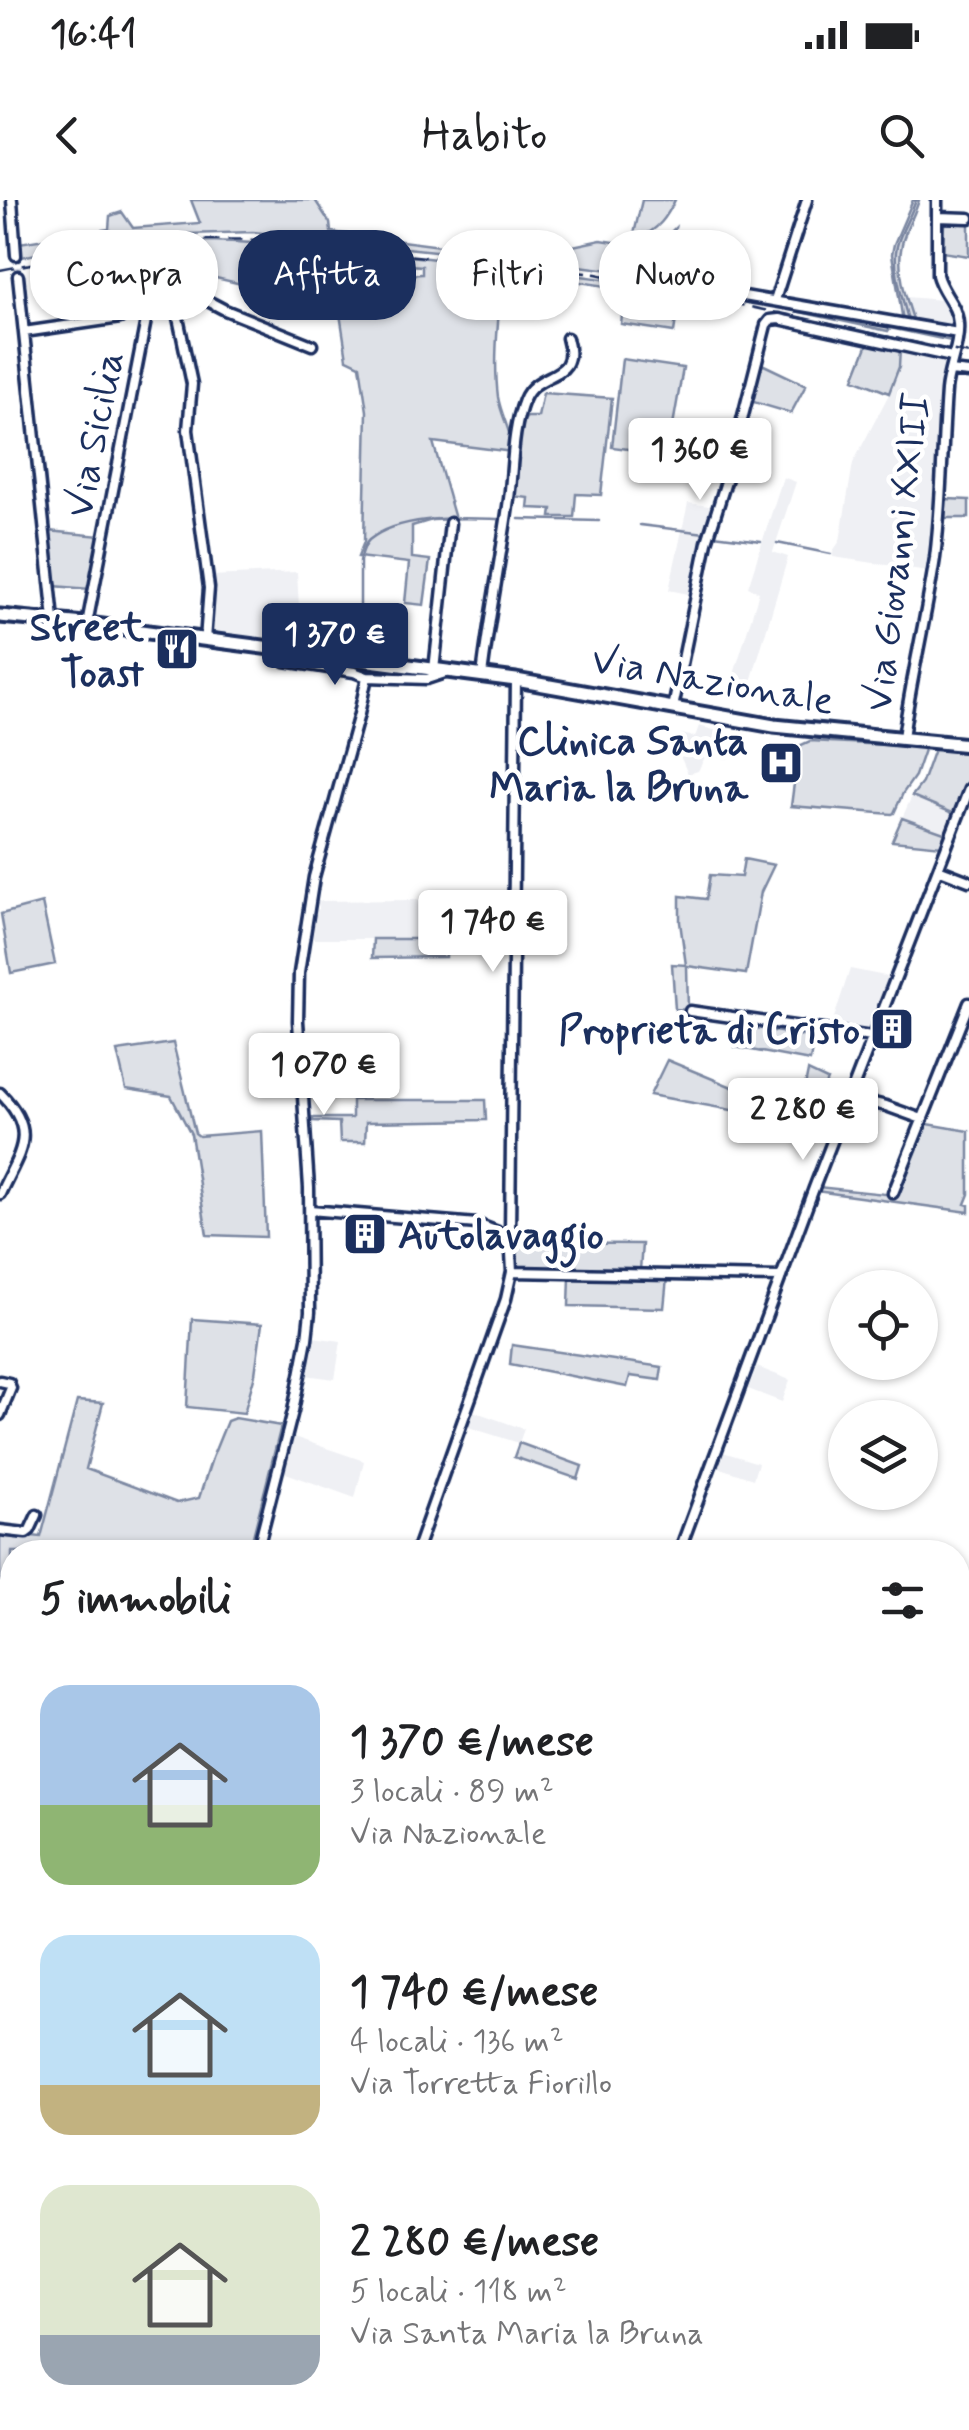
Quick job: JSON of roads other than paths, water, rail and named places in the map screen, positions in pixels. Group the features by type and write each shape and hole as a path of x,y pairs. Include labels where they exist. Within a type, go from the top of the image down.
{"main road":[{"name":"Via Nazionale","path":"0,616 516,680 774,726 969,745"}],"street":[{"path":"12,200 16,255"},
{"path":"775,300 807,200"},
{"path":"937,200 937,275 958,318 958,335"},
{"path":"937,217 969,218"},
{"path":"18,276 54,620"},
{"path":"751,296 969,339"},
{"path":"218,306 312,345"},
{"path":"673,708 707,542 766,324 779,319 952,357"},
{"path":"24,332 106,320"},
{"name":"Via Sicilia","path":"87,624 146,320"},
{"path":"179,320 192,384 188,430 208,588 205,640"},
{"name":"Via Giovanni XXIII","path":"903,738 935,557 946,389 958,335"},
{"path":"482,676 524,400 532,387 563,370 569,360 567,338"},
{"path":"950,371 969,373"},
{"path":"441,671 450,523"},
{"name":"Via Nazionale","path":"271,648 284,661 367,677 427,680 441,671"},
{"path":"260,1540 308,1340 310,1210 298,1021 299,973 314,877 367,677"},
{"path":"420,1540 495,1331 512,1272 516,680"},
{"path":"684,1540 780,1277 969,789"},
{"path":"938,868 969,881"},
{"path":"893,1193 969,1003"},
{"path":"690,1011 872,1037"},
{"path":"0,1094 24,1132 23,1145 0,1194"},
{"path":"849,1097 922,1119"},
{"path":"310,1210 477,1224 510,1237"},
{"path":"512,1272 780,1277"},
{"path":"0,1381 9,1383 11,1388 0,1416"},
{"path":"0,1530 26,1533 37,1515"}],"waterway":[{"path":"908,320 896,254 916,200"},
{"path":"360,649 360,561 369,540 414,522 500,519"},
{"path":"519,519 599,521"},
{"path":"640,525 705,533"},
{"path":"714,535 761,541"},
{"path":"777,543 831,554"}],"tunnel":[{"path":"16,255 18,276"}],"railway":[{"path":"0,270 158,243 255,240 596,274 969,354"}],"place":[{"name":"Street Toast","path":"177,649"},
{"name":"Clinica Santa Maria la Bruna","path":"781,763"},
{"name":"Proprieta di Cristo","path":"892,1029"},
{"name":"Autolavaggio","path":"365,1234"}]}
